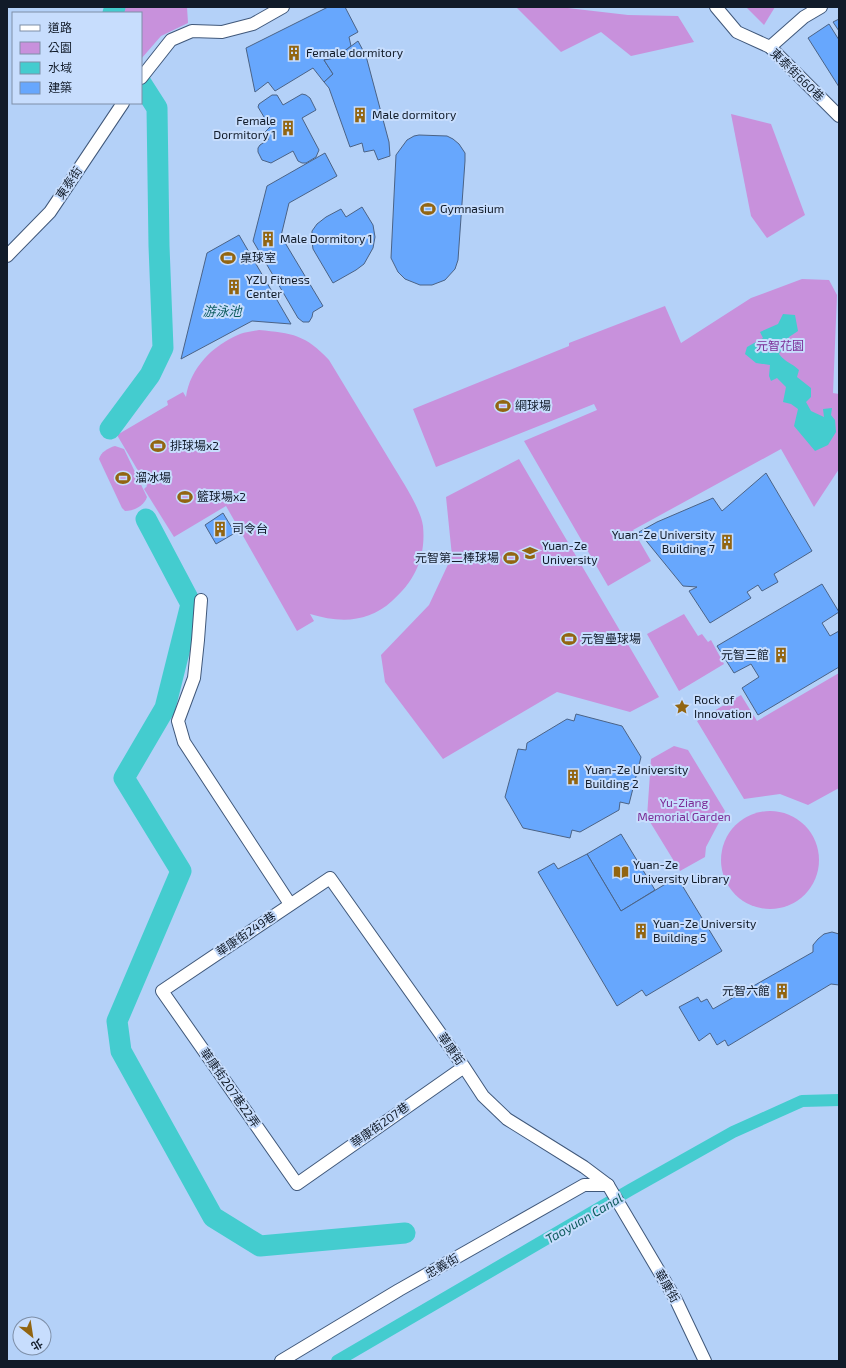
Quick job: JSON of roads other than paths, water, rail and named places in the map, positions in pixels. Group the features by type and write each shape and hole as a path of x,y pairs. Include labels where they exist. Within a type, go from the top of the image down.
{"street":[{"path":"142,77 171,40 192,30 222,32 253,24 283,7"},
{"name":"東泰街660巷","path":"716,7 738,32 770,48 839,116"},
{"path":"770,48 804,17 821,7"},
{"name":"東泰街","path":"7,256 50,212 122,104"},
{"path":"201,600 194,678 178,721 184,742 290,904"},
{"name":"華康街249巷","path":"162,991 330,878"},
{"name":"華康街","path":"330,878 483,1096 507,1119 584,1167 608,1185 676,1300 705,1361"},
{"name":"華康街207巷22弄","path":"162,991 297,1184"},
{"name":"華康街207巷","path":"297,1184 464,1067"},
{"name":"忠義街","path":"281,1361 399,1290 584,1185 608,1185"}],"water":[{"path":"783,314 795,315 798,331 789,337 779,354 799,370 797,377 811,388 811,397 806,402 811,411 824,417 823,409 832,408 831,415 835,420 836,432 828,445 815,451 794,426 798,409 791,404 783,402 786,387 777,378 771,381 769,376 770,365 756,363 745,354 747,347 763,338 760,332 778,324"}],"waterway":[{"path":"113,12 115,7"},
{"path":"110,429 150,375 163,348 159,246 157,108 142,85"},
{"path":"146,519 191,604 165,708 124,778 181,871 117,1021 121,1051 213,1217 260,1246 405,1233"},
{"name":"Taoyuan Canal","path":"337,1361 630,1190 733,1132 802,1101 839,1100"}],"place":[{"name":"Female dormitory","path":"294,53"},
{"name":"Male dormitory","path":"360,115"},
{"name":"Female Dormitory 1","path":"288,128"},
{"name":"Gymnasium","path":"428,209"},
{"name":"Male Dormitory 1","path":"268,239"},
{"name":"桌球室","path":"228,258"},
{"name":"YZU Fitness Center","path":"234,287"},
{"name":"網球場","path":"503,406"},
{"name":"排球場x2","path":"158,446"},
{"name":"溜冰場","path":"123,478"},
{"name":"籃球場x2","path":"185,497"},
{"name":"司令台","path":"220,529"},
{"name":"Yuan-Ze University Building 7","path":"727,542"},
{"name":"Yuan-Ze University","path":"530,553"},
{"name":"元智第二棒球場","path":"511,558"},
{"name":"元智壘球場","path":"569,639"},
{"name":"元智三館","path":"781,655"},
{"name":"Rock of Innovation","path":"682,707"},
{"name":"Yuan-Ze University Building 2","path":"573,777"},
{"name":"Yuan-Ze University Library","path":"621,872"},
{"name":"Yuan-Ze University Building 5","path":"641,931"},
{"name":"元智六館","path":"782,991"}],"water label":[{"name":"游泳池","path":"222,311"}],"park label":[{"name":"元智花園","path":"780,346"},
{"name":"Yu-Ziang Memorial Garden","path":"684,810"}]}
